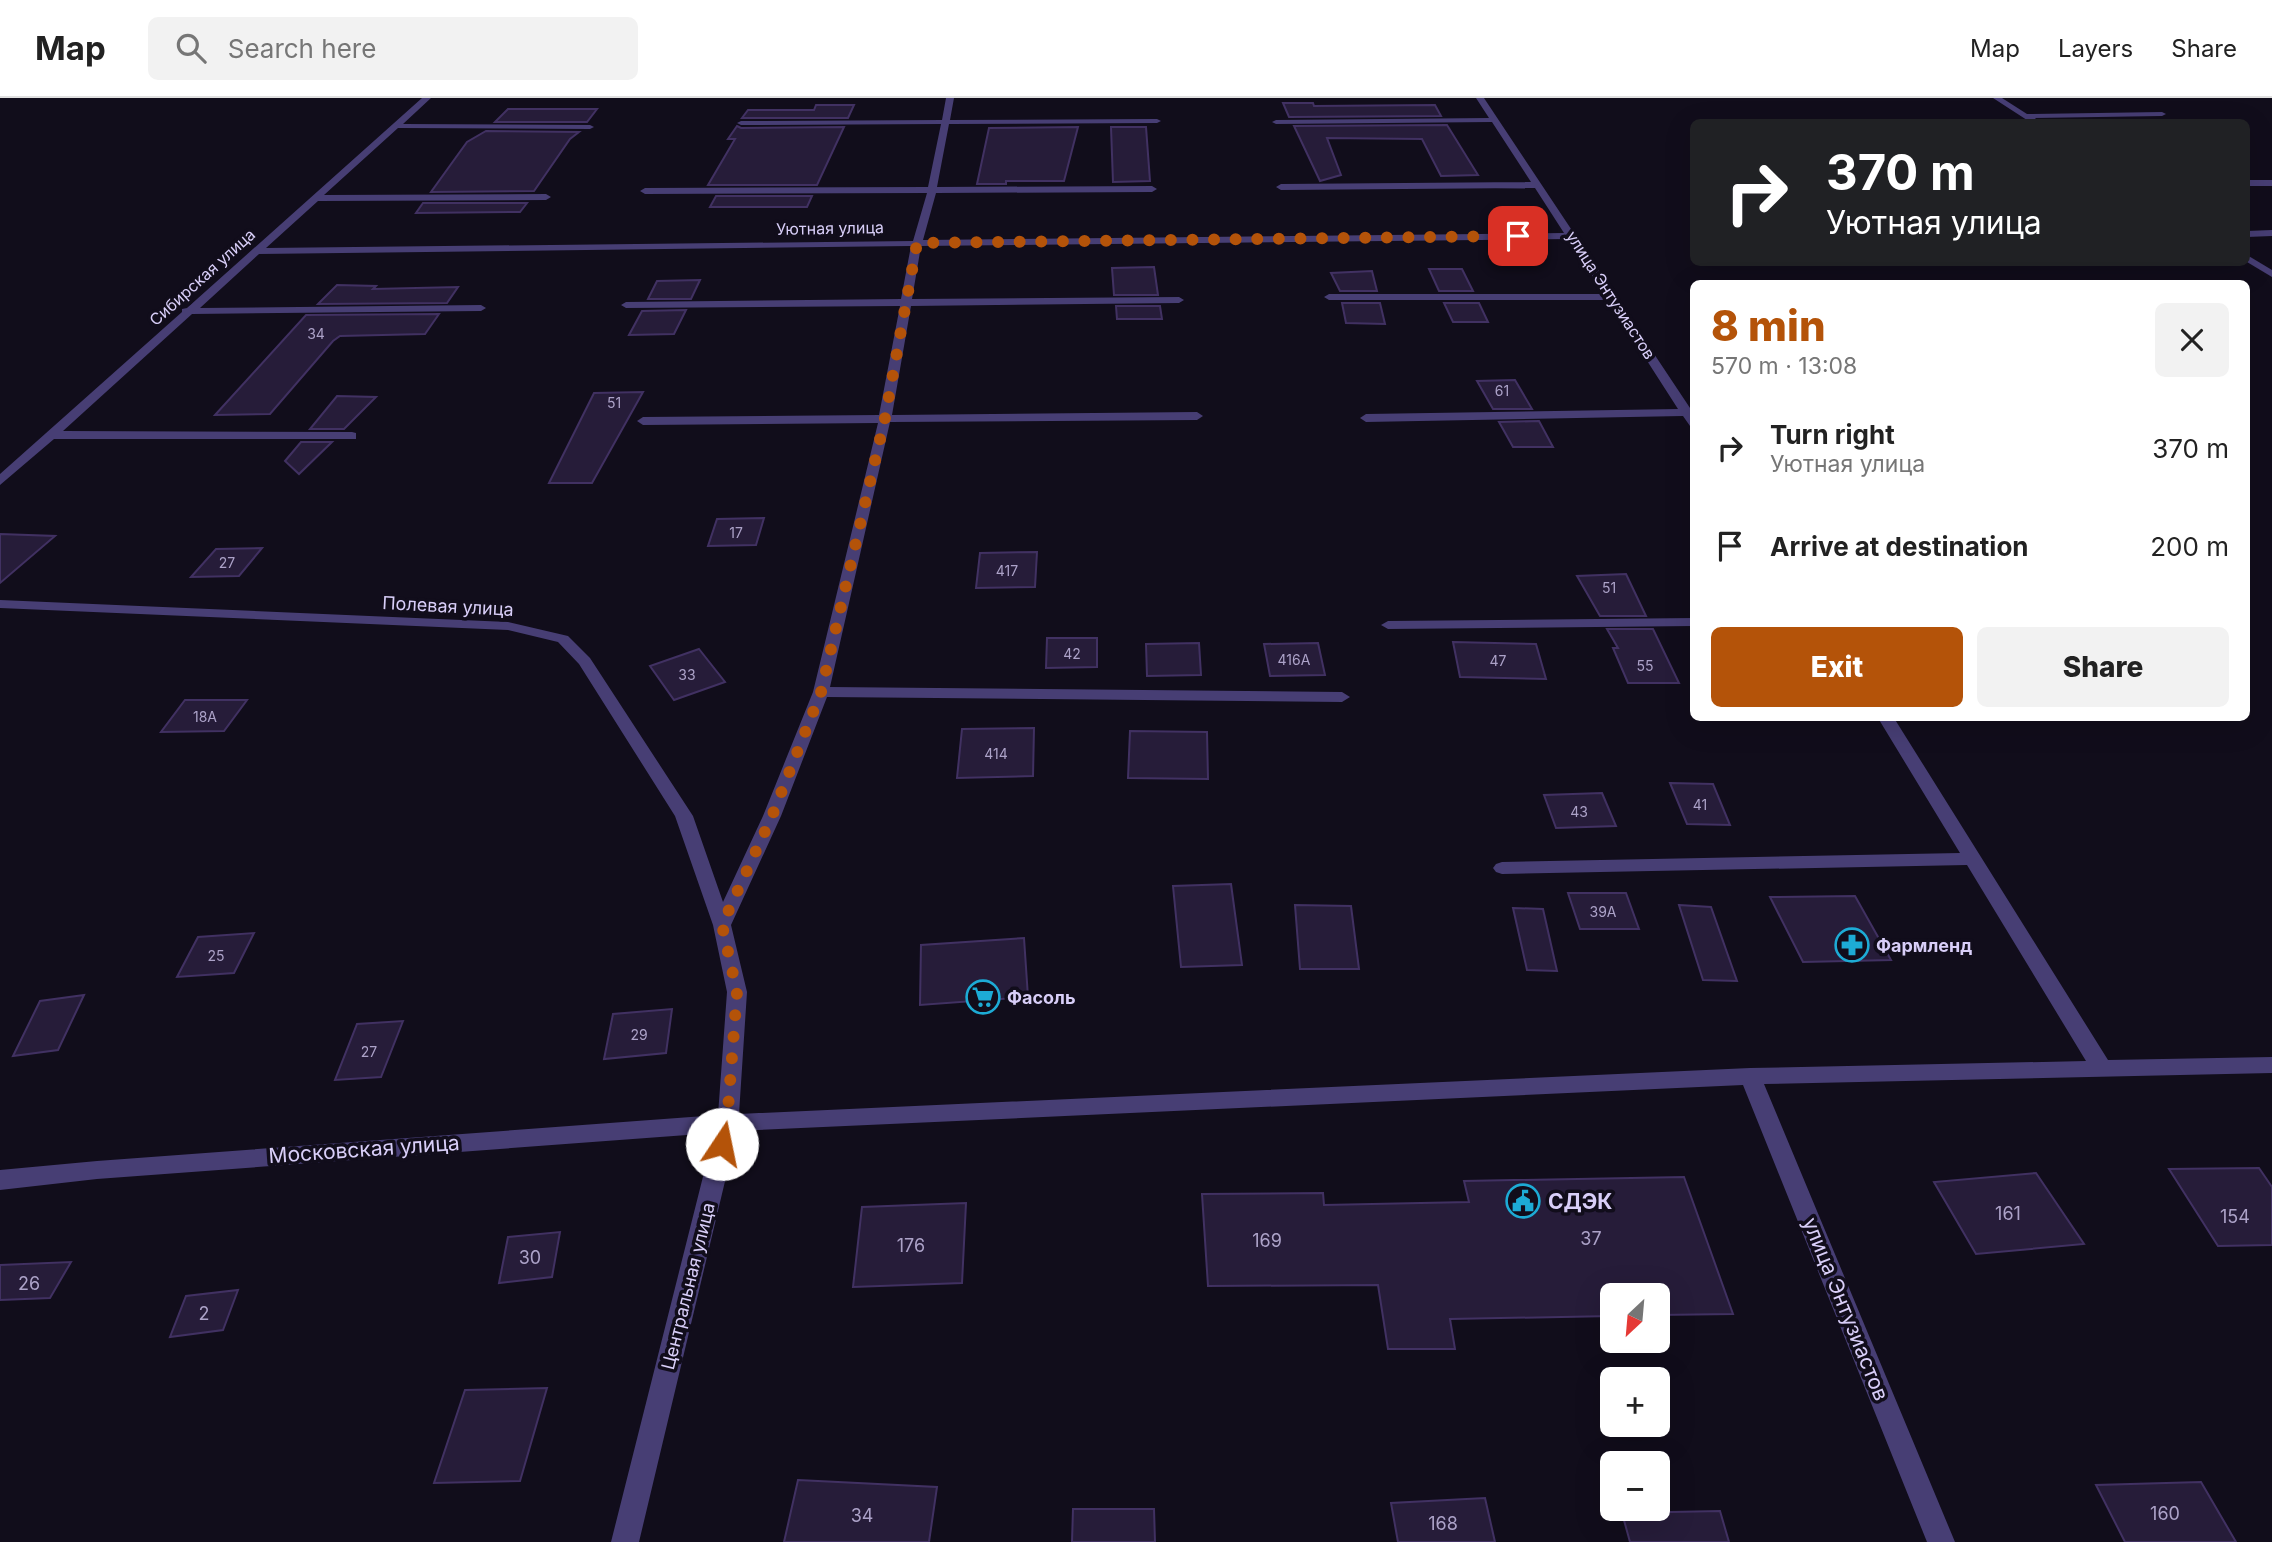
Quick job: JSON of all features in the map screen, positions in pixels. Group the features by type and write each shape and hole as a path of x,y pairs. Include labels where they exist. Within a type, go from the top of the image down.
{"street":[{"name":"Сибирская улица","path":"0,481 426,98"},
{"path":"722,925 772,816 821,692 885,418 917,243 932,191 950,98"},
{"name":"улица Энтузиастов","path":"1480,98 1690,418"},
{"path":"1997,98 2030,119"},
{"path":"2026,116 2162,114"},
{"path":"1276,122 1494,120"},
{"path":"741,123 1157,121"},
{"path":"396,126 590,127"},
{"path":"2250,183 2272,183"},
{"path":"1281,187 1538,185"},
{"path":"645,191 1152,189"},
{"path":"315,198 546,197"},
{"path":"2250,233 2272,233"},
{"name":"Уютная улица","path":"256,251 1573,236"},
{"path":"2250,260 2272,274"},
{"path":"1329,297 1613,297"},
{"path":"626,305 1179,300"},
{"path":"186,312 481,308"},
{"path":"1366,418 1686,412"},
{"path":"643,421 1197,416"},
{"path":"52,435 352,436"},
{"name":"Полевая улица","path":"0,604 508,626 563,639 585,661 684,816 722,925"},
{"path":"1388,625 1690,622"},
{"path":"821,692 1342,697"},
{"path":"1888,721 2102,1069"},
{"path":"1502,868 1975,859"},
{"name":"Центральная улица","path":"625,1542 727,1122 737,992 722,925"},
{"name":"Московская улица","path":"0,1181 97,1170 727,1122 1751,1076 2272,1065"},
{"name":"улица Энтузиастов","path":"1751,1076 1941,1542"}],"building":[{"path":"1283,103 1313,103 1314,106 1435,105 1441,116 1289,117"},
{"path":"816,105 854,105 848,118 742,118 748,110 814,110"},
{"path":"508,109 597,109 587,122 495,122"},
{"path":"1447,125 1478,175 1441,176 1422,139 1327,138 1341,175 1320,181 1294,126"},
{"path":"737,126 844,127 817,185 708,185 735,139 728,139"},
{"path":"1078,127 1064,181 977,184 989,128"},
{"path":"1111,127 1146,127 1150,181 1113,182"},
{"path":"486,131 579,132 570,139 534,191 431,192 467,142"},
{"path":"716,196 812,196 807,207 710,207"},
{"path":"423,203 527,203 520,212 416,213"},
{"path":"1154,267 1158,295 1114,295 1112,268"},
{"path":"1429,269 1462,269 1473,291 1439,291"},
{"path":"1372,271 1377,291 1340,291 1331,273"},
{"path":"700,280 691,299 648,299 657,281"},
{"path":"337,285 376,286 373,289 458,287 447,303 318,304"},
{"path":"1342,303 1380,303 1385,324 1346,323"},
{"path":"1444,303 1479,303 1488,322 1453,322"},
{"path":"1116,306 1160,306 1162,319 1117,319"},
{"path":"686,310 674,334 629,335 642,311"},
{"path":"439,314 425,334 340,336 270,414 215,415 306,315"},
{"path":"1515,380 1532,409 1493,409 1477,381"},
{"path":"643,392 592,483 549,483 594,393"},
{"path":"337,396 376,397 344,429 310,429"},
{"path":"1539,421 1553,447 1513,447 1499,422"},
{"path":"301,442 332,442 299,474 285,461"},
{"path":"764,518 756,545 708,546 717,519"},
{"path":"0,534 55,536 0,583"},
{"path":"262,548 239,576 191,577 216,549"},
{"path":"1037,552 1035,587 976,588 980,553"},
{"path":"1626,574 1646,616 1600,616 1577,576"},
{"path":"1607,629 1653,629 1679,683 1628,683 1613,648 1618,648"},
{"path":"1047,638 1097,638 1097,667 1046,668"},
{"path":"1453,642 1536,644 1546,679 1460,677"},
{"path":"1199,643 1201,675 1147,676 1146,644"},
{"path":"1318,643 1325,675 1270,676 1264,644"},
{"path":"699,649 725,682 674,700 650,666"},
{"path":"185,700 247,700 224,731 161,732"},
{"path":"1034,728 1033,776 957,778 962,729"},
{"path":"1130,731 1207,732 1208,779 1128,778"},
{"path":"1670,783 1713,784 1730,825 1687,824"},
{"path":"1602,793 1616,826 1556,828 1544,795"},
{"path":"1231,884 1242,965 1181,967 1173,886"},
{"path":"1568,893 1626,893 1639,929 1580,929"},
{"path":"1855,896 1891,960 1803,962 1770,897"},
{"path":"1295,905 1351,906 1359,969 1300,969"},
{"path":"1679,905 1711,907 1737,981 1703,980"},
{"path":"1513,908 1543,909 1557,971 1527,970"},
{"path":"254,933 234,973 177,977 198,937"},
{"path":"1024,938 1028,997 920,1005 921,945"},
{"path":"84,995 58,1050 13,1056 40,1001"},
{"path":"672,1009 666,1053 604,1059 613,1014"},
{"path":"403,1021 381,1077 335,1080 357,1024"},
{"path":"2259,1168 2272,1187 2272,1245 2218,1246 2169,1169"},
{"path":"2036,1173 2084,1244 1976,1254 1934,1182"},
{"path":"1684,1177 1733,1314 1670,1315 1670,1283 1600,1283 1600,1316 1450,1319 1455,1349 1388,1349 1378,1285 1208,1286 1202,1194 1323,1193 1324,1205 1469,1202 1464,1181"},
{"path":"966,1203 962,1283 853,1287 862,1207"},
{"path":"560,1232 552,1277 499,1283 508,1237"},
{"path":"71,1262 50,1298 0,1300 0,1265"},
{"path":"238,1290 223,1330 170,1337 186,1296"},
{"path":"547,1388 520,1481 434,1483 465,1390"},
{"path":"798,1480 937,1487 929,1542 784,1542"},
{"path":"2201,1482 2236,1542 2125,1542 2096,1485"},
{"path":"1485,1498 1495,1542 1398,1542 1391,1503"},
{"path":"1073,1509 1154,1509 1155,1542 1072,1542"},
{"path":"1720,1511 1729,1542 1630,1542 1624,1521 1670,1521 1670,1512"}],"place":[{"name":"Фармленд","path":"1852,945"},
{"name":"Фасоль","path":"983,997"},
{"name":"СДЭК","path":"1523,1201"}],"route":[{"path":"722,1144 727,1122 737,992 722,925 772,816 821,692 885,418 917,243 1518,236"}]}
